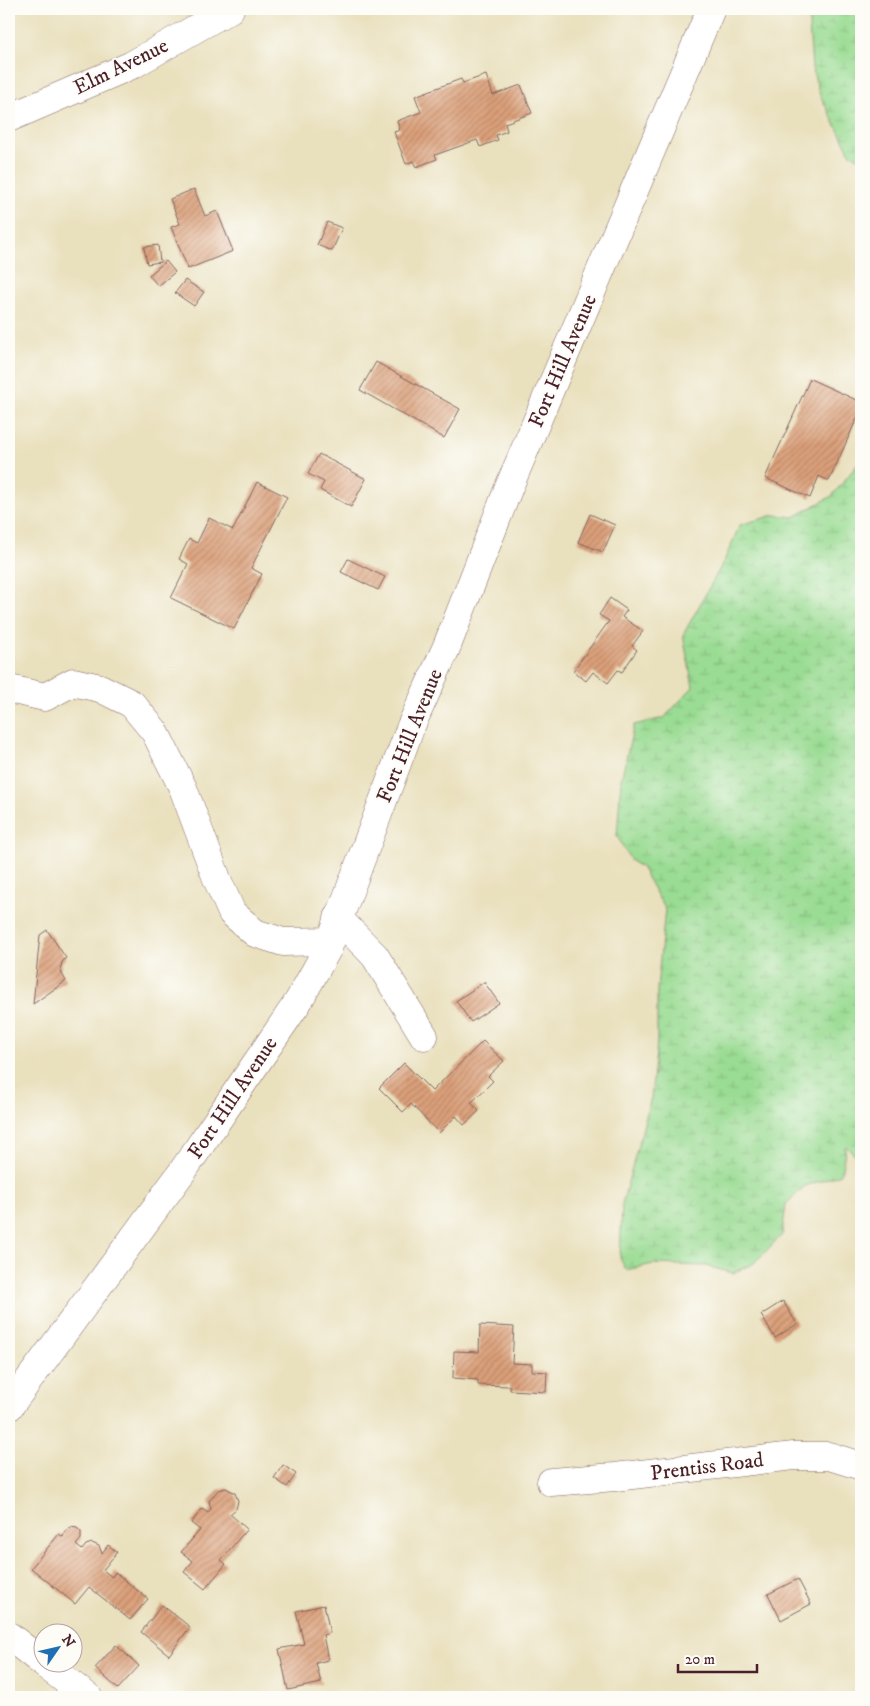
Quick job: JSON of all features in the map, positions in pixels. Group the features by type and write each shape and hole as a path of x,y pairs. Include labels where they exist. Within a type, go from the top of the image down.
{"street":[{"name":"Elm Avenue","path":"9,118 132,66 230,9"},
{"name":"Fort Hill Avenue","path":"9,1407 149,1220 298,1002 334,930 412,726 447,646 509,487 711,9"},
{"path":"9,690 45,697 73,682 100,688 132,704 154,732 183,788 216,879 232,913 255,932 283,942 334,930 375,956 424,1036"},
{"name":"Prentiss Road","path":"551,1482 615,1477 794,1456 830,1456 861,1466"},
{"path":"9,1636 32,1654"},
{"path":"58,1674 88,1697"}],"green space":[{"path":"808,9 861,9 861,160 850,153 820,95 812,68"},
{"path":"861,460 861,1161 846,1146 841,1174 805,1186 786,1204 782,1235 754,1263 733,1273 706,1266 653,1264 626,1270 620,1258 622,1204 651,1098 657,1042 657,989 665,909 641,867 631,861 617,836 621,780 634,725 664,718 693,687 683,635 724,561 740,525 774,515 794,517 832,496"}],"building":[{"path":"486,75 493,95 521,85 532,113 505,123 507,131 496,135 498,140 480,147 477,140 435,155 437,159 416,167 413,161 406,164 394,132 400,130 397,121 421,112 415,96 461,79 463,83"},
{"path":"194,189 205,216 217,211 233,251 188,269 171,227 180,224 170,199"},
{"path":"327,222 342,228 332,251 317,245"},
{"path":"158,245 160,262 147,264 144,247"},
{"path":"166,261 175,272 158,286 149,275"},
{"path":"185,280 204,292 194,306 175,293"},
{"path":"376,362 460,409 444,438 360,390"},
{"path":"810,379 861,402 861,409 829,481 819,476 810,498 765,478"},
{"path":"319,454 366,479 351,507 320,490 324,482 308,474"},
{"path":"257,482 287,497 251,568 262,574 234,629 171,598 188,564 179,559 189,539 197,543 209,518 233,530"},
{"path":"590,514 615,525 603,552 578,542"},
{"path":"348,559 385,577 378,590 341,572"},
{"path":"610,598 627,610 622,617 643,631 632,646 637,650 622,672 618,670 608,683 593,672 586,681 573,671 609,621 599,615"},
{"path":"47,930 66,958 62,962 60,970 66,981 33,1004 40,935"},
{"path":"484,982 499,1003 471,1022 456,1001"},
{"path":"483,1041 504,1061 488,1076 493,1081 471,1103 479,1111 464,1125 456,1116 439,1133 411,1104 403,1112 379,1088 404,1063 432,1091"},
{"path":"783,1301 797,1324 775,1338 761,1315"},
{"path":"480,1325 514,1327 512,1363 532,1364 532,1371 547,1372 546,1392 510,1390 510,1386 478,1385 478,1380 453,1378 454,1351 479,1352"},
{"path":"283,1465 296,1474 287,1487 274,1478"},
{"path":"226,1488 235,1493 238,1501 236,1509 230,1514 247,1529 221,1560 226,1564 205,1589 184,1572 193,1561 181,1552 200,1530 191,1523 202,1509 208,1513 211,1509 209,1501 218,1490"},
{"path":"71,1527 77,1528 81,1532 81,1539 76,1545 82,1550 86,1545 92,1543 99,1546 102,1553 108,1545 117,1552 103,1570 112,1577 115,1572 148,1599 130,1620 89,1587 75,1604 31,1568 59,1534 63,1537 65,1531"},
{"path":"798,1579 811,1604 781,1620 768,1594"},
{"path":"162,1605 190,1627 169,1655 141,1632"},
{"path":"324,1605 330,1633 323,1635 328,1660 316,1663 321,1683 288,1690 279,1649 304,1644 296,1611"},
{"path":"116,1645 139,1666 118,1689 95,1668"}]}
